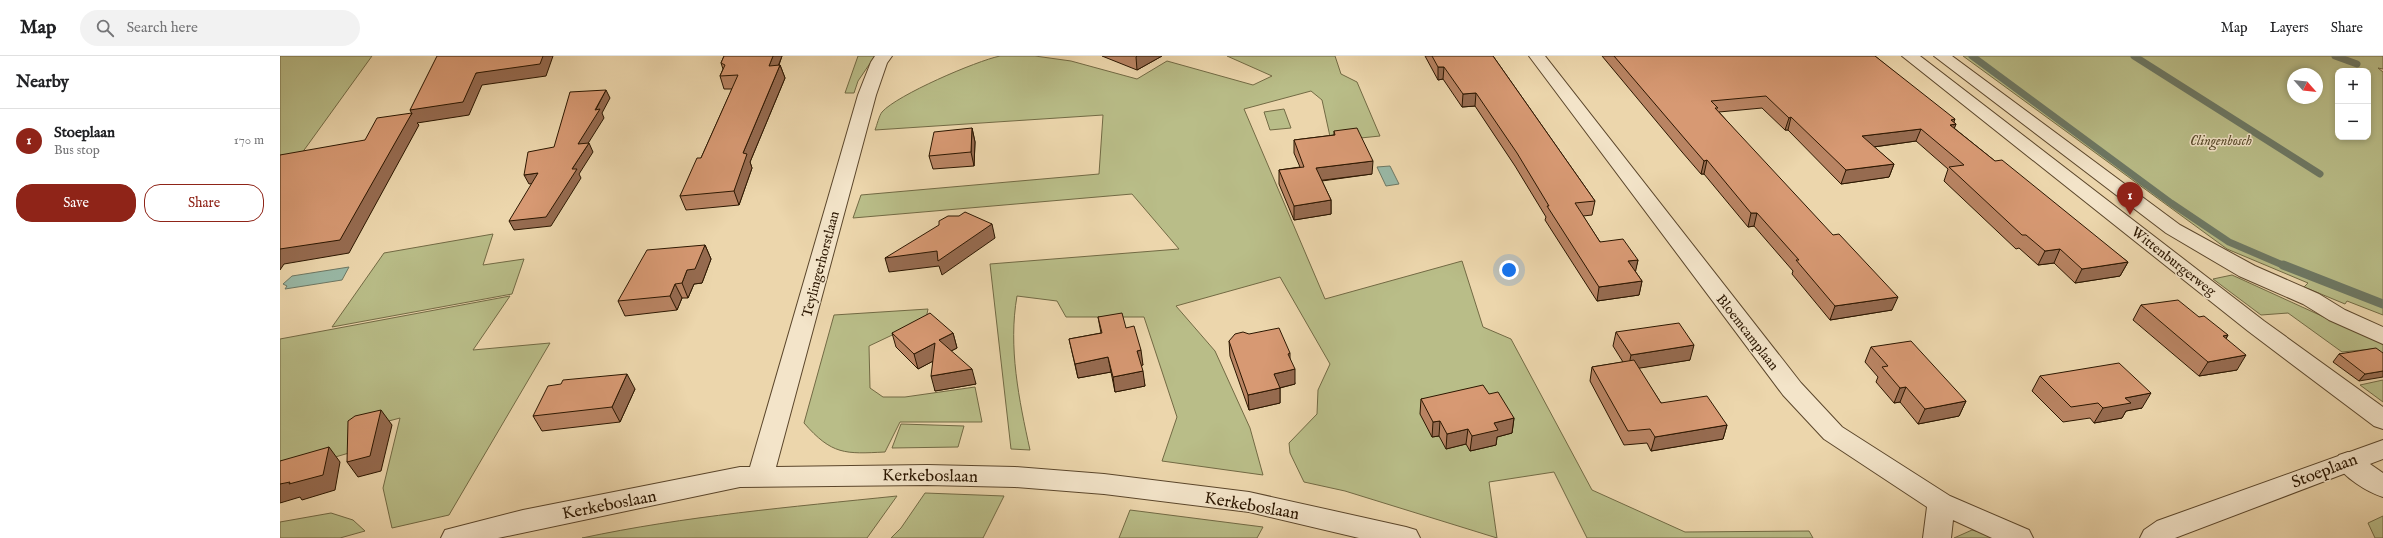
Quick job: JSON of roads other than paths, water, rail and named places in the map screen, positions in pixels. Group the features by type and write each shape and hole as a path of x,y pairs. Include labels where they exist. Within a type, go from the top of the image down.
{"street":[{"name":"Teylingerhorstlaan","path":"761,475 867,95 879,62 884,56"},
{"name":"Bloemcamplaan","path":"1538,56 1792,388 1833,433 1941,503 2019,538"},
{"name":"Wittenburgerweg","path":"1910,56 2256,326 2383,420"},
{"name":"Wittenburgerweg","path":"1942,56 2173,229 2247,271 2311,299 2337,314 2383,336"},
{"name":"Wittenburgerweg","path":"2311,299 2344,308 2383,323"},
{"name":"Stoeplaan","path":"2154,538 2167,529 2383,449"},
{"path":"2348,462 2383,487"},
{"name":"Kerkeboslaan","path":"455,538 523,521 740,477 761,475 1015,476 1104,484 1249,502 1406,538"},
{"path":"1937,538 1941,503"}],"waterway":[{"path":"1972,56 2171,203 2229,242 2285,266"},
{"path":"2134,56 2320,174"},
{"path":"2335,56 2357,64"},
{"path":"2283,265 2383,304"}],"place":[{"name":"Stoeplaan","path":"2130,215"}],"park label":[{"name":"Clingenbosch","path":"2221,140"}]}
